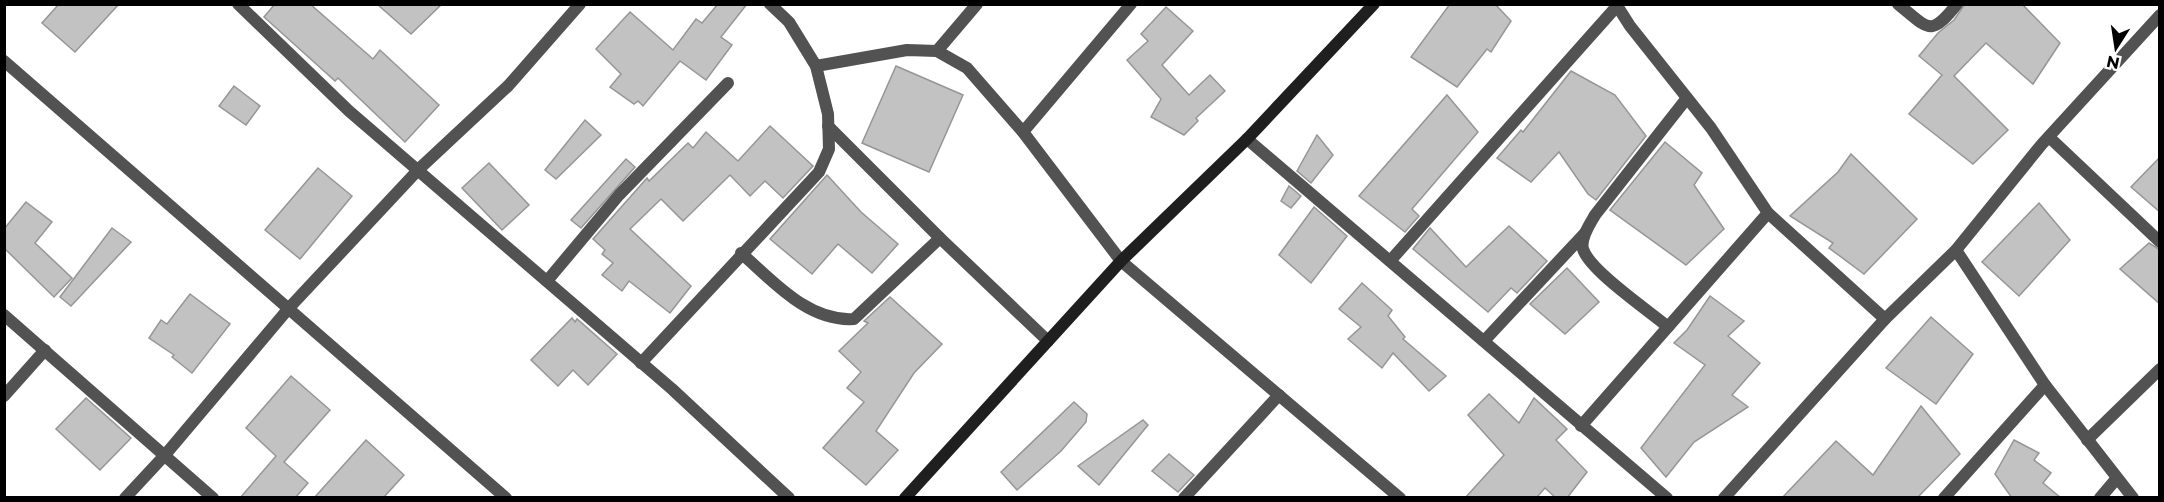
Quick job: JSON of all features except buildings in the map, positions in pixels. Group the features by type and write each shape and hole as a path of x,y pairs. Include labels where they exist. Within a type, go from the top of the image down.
{"main road":[{"path":"905,498 1121,261 1247,139 1374,4"}],"street":[{"path":"238,4 349,111 419,169 641,363 789,498"},
{"path":"125,498 165,455 289,308 419,169 508,86 580,4"},
{"path":"641,363 741,253 819,172 829,149 828,114 816,66 789,22 770,4"},
{"path":"937,51 977,4"},
{"path":"1023,132 1131,4"},
{"path":"1898,4 1921,24 1931,27 1941,24 1957,4"},
{"path":"1391,260 1616,5 1711,128 1768,213 1885,319"},
{"path":"1724,498 1885,319 1956,250 2049,137 2160,15"},
{"path":"816,66 907,50 937,51 967,68 1023,132 1121,261 1400,498"},
{"path":"4,61 506,498"},
{"path":"548,282 619,195 728,83"},
{"path":"1484,341 1586,232 1596,215 1687,98"},
{"path":"828,126 940,238 1048,341"},
{"path":"2049,137 2160,242"},
{"path":"1247,139 1667,498"},
{"path":"1581,426 1768,213"},
{"path":"1586,232 1582,247 1590,263 1668,327"},
{"path":"741,253 789,295 824,316 838,320 854,319 940,238"},
{"path":"1956,250 2045,385 2133,498"},
{"path":"4,315 213,498"},
{"path":"4,396 45,350"},
{"path":"2086,440 2160,369"},
{"path":"1944,498 2045,385"},
{"path":"1184,498 1279,395"},
{"path":"2100,498 2117,478"}]}
